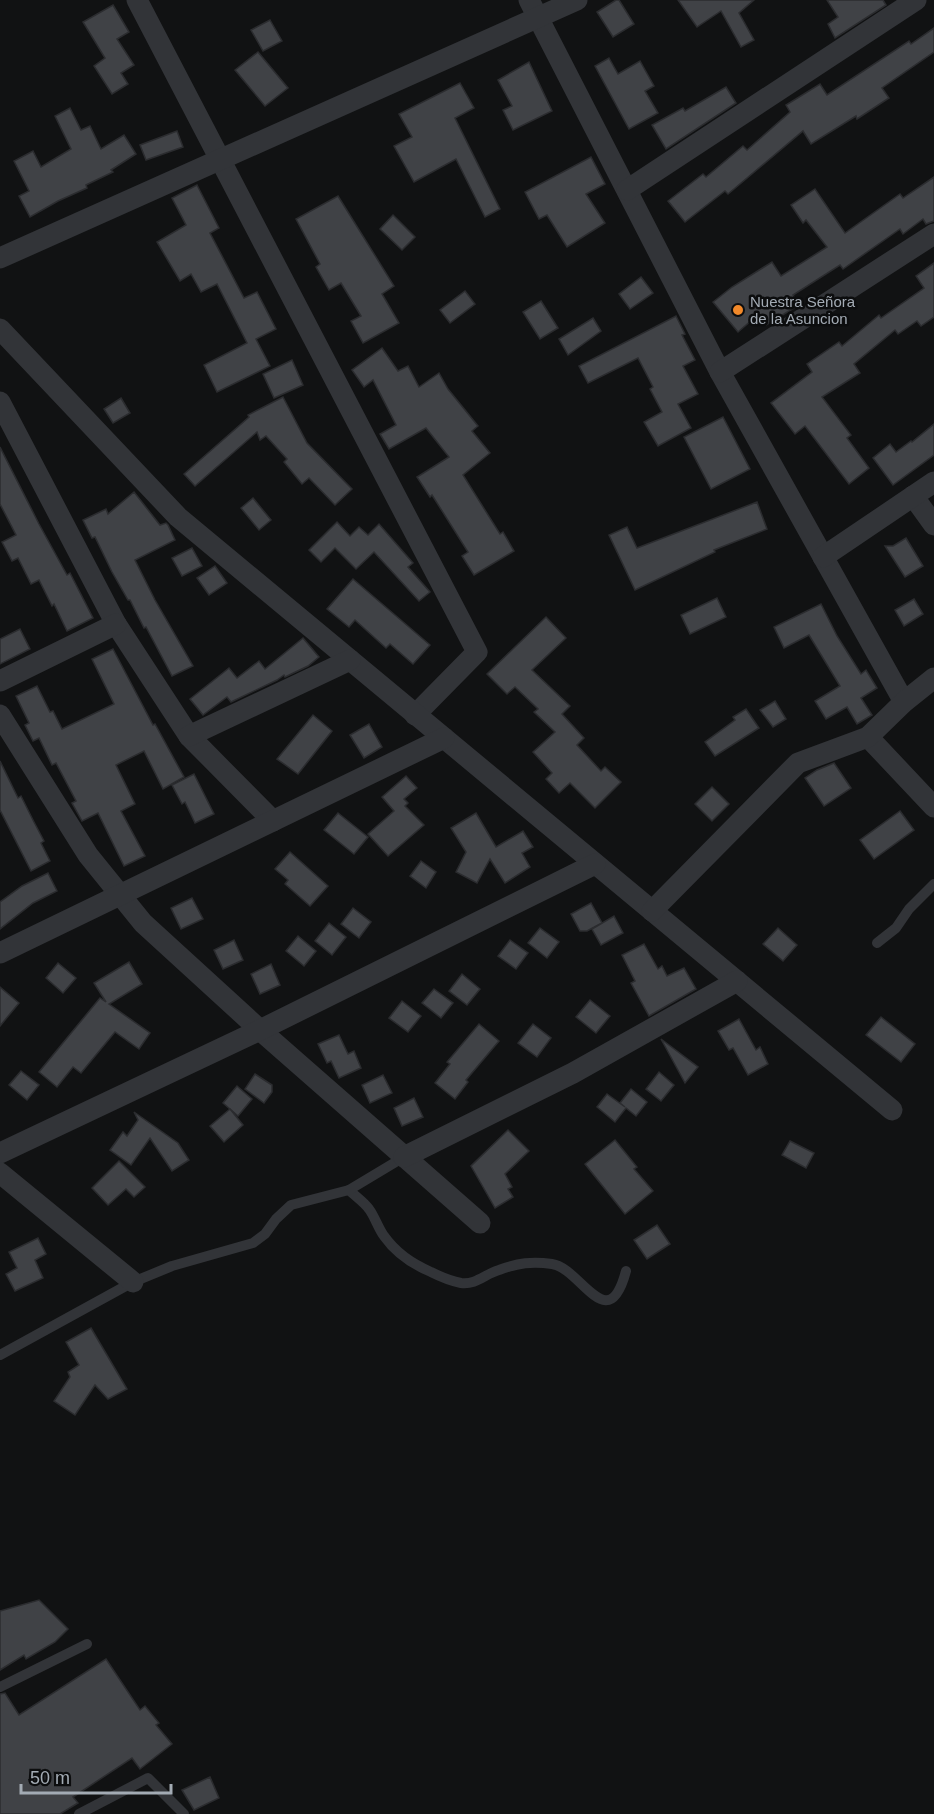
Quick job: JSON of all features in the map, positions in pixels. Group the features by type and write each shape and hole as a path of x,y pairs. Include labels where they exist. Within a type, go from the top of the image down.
{"street":[{"path":"137,0 477,652 415,715"},
{"path":"0,258 218,159 534,9 577,0"},
{"path":"627,190 916,0"},
{"path":"534,9 720,372 903,702"},
{"path":"720,372 934,234"},
{"path":"0,329 178,517 892,1110"},
{"path":"0,402 116,624 189,736 273,821"},
{"path":"823,557 934,482"},
{"path":"913,496 934,525"},
{"path":"0,681 116,624"},
{"path":"189,736 350,660"},
{"path":"652,911 798,763 868,737 903,702 934,678"},
{"path":"0,715 88,855 143,923 260,1030 480,1223"},
{"path":"868,737 934,807"},
{"path":"0,953 444,738"},
{"path":"0,1153 260,1030 595,864"},
{"path":"404,1157 573,1073 737,981"},
{"path":"0,1173 133,1282"}],"lane":[{"path":"877,943 896,928 909,909 934,884"},
{"path":"0,1355 133,1282 172,1266 253,1243 265,1234 276,1219 291,1205 348,1190 404,1157"},
{"path":"348,1190 369,1209 384,1237 406,1259 432,1273 462,1283 480,1281 496,1270 534,1261 557,1265 580,1281 595,1298 604,1300 615,1296 621,1290 626,1271"},
{"path":"0,1687 87,1644"},
{"path":"79,1814 148,1778 184,1814"}],"building":[{"path":"619,0 634,24 613,37 597,12"},
{"path":"678,0 754,0 739,13 754,40 741,47 721,11 697,27"},
{"path":"827,0 883,0 886,5 835,38 828,24 838,17"},
{"path":"113,5 129,32 117,39 134,65 121,73 128,84 112,94 94,66 105,58 83,22"},
{"path":"270,20 282,41 263,51 251,30"},
{"path":"934,28 934,52 882,88 889,98 857,119 856,116 811,144 803,131 728,194 725,191 685,222 668,201 703,174 706,177 743,146 747,150 790,112 786,105 820,84 827,95 909,41 911,44"},
{"path":"258,52 288,88 265,106 235,70"},
{"path":"609,58 618,74 640,61 654,86 645,91 658,113 629,129 595,66"},
{"path":"529,62 552,111 513,130 503,110 512,106 498,80"},
{"path":"460,83 474,108 455,118 500,209 485,217 456,159 414,182 394,146 412,137 399,114"},
{"path":"726,87 736,103 666,149 652,125 683,108 685,111"},
{"path":"70,108 81,130 90,126 101,149 124,135 136,154 111,170 113,172 86,185 87,188 30,217 19,196 29,191 14,161 33,151 41,167 71,149 55,116"},
{"path":"177,131 183,147 146,160 140,145"},
{"path":"591,157 605,184 586,194 605,223 567,247 547,215 539,219 525,192"},
{"path":"934,177 934,221 926,224 923,219 903,234 900,229 843,269 840,265 793,295 799,305 766,325 759,314 738,332 713,302 772,262 781,276 827,247 806,220 803,223 791,205 815,189 845,233 900,194 903,198"},
{"path":"197,185 219,228 210,233 244,298 257,292 276,329 256,339 270,366 217,392 204,365 247,343 217,284 201,292 191,274 180,281 157,242 186,225 172,198"},
{"path":"338,196 394,286 382,294 399,323 363,343 351,321 361,316 341,283 329,290 316,267 320,264 296,219"},
{"path":"393,215 415,237 402,250 380,229"},
{"path":"934,263 934,317 921,326 917,321 898,334 895,330 854,364 860,373 822,397 851,435 847,438 869,468 849,484 805,426 795,434 771,403 812,372 807,364 839,342 842,346 879,315 881,318 924,288 916,276"},
{"path":"641,277 653,293 630,309 619,294"},
{"path":"465,291 475,304 450,323 440,310"},
{"path":"541,301 558,328 540,339 523,312"},
{"path":"676,316 685,334 682,335 695,360 683,366 698,394 678,404 691,428 658,446 644,422 662,412 650,389 653,387 638,358 588,383 579,366"},
{"path":"593,318 601,331 568,355 559,339"},
{"path":"382,348 398,371 408,366 419,387 439,373 448,389 478,426 472,431 490,453 463,475 500,534 503,532 514,551 474,575 462,556 468,552 432,495 430,497 417,477 449,457 426,428 389,449 380,434 396,425 373,380 364,387 352,370"},
{"path":"292,360 303,385 274,398 263,374"},
{"path":"283,397 307,443 352,489 335,505 309,478 302,484 284,462 287,459 266,436 260,440 257,432 195,486 184,474 249,417 248,415"},
{"path":"121,398 130,413 113,423 104,409"},
{"path":"723,417 750,469 711,489 684,437"},
{"path":"934,424 934,455 893,485 873,458 890,444 896,452"},
{"path":"0,447 39,524 67,575 70,573 93,618 67,631 39,580 31,584 18,558 12,561 2,542 16,535 0,504"},
{"path":"134,492 160,525 166,523 168,525 175,540 135,560 193,666 172,676 146,627 144,628 112,572 95,537 92,538 83,520 106,509 108,514"},
{"path":"253,498 271,520 259,530 241,508"},
{"path":"757,502 767,529 714,550 715,552 635,590 609,535 627,527 637,548"},
{"path":"337,522 350,536 359,527 368,535 379,524 413,563 408,567 430,592 419,601 374,552 356,569 335,548 321,562 309,550"},
{"path":"906,538 923,566 905,577 885,546 893,546"},
{"path":"192,548 202,566 182,576 172,558"},
{"path":"215,566 227,583 209,595 197,578"},
{"path":"353,579 430,645 413,664 390,644 386,648 355,620 349,627 327,609"},
{"path":"717,598 726,617 690,634 681,615"},
{"path":"914,599 923,614 904,626 895,610"},
{"path":"821,604 837,636 861,674 866,670 877,688 861,698 872,715 857,724 847,707 826,719 815,701 840,686 809,635 784,648 774,627"},
{"path":"546,617 566,638 532,670 570,706 562,714 584,738 577,745 601,771 605,767 621,782 595,808 570,783 559,793 546,779 552,773 533,752 555,732 534,712 538,709 515,687 507,694 487,674"},
{"path":"20,629 30,649 0,664 0,639"},
{"path":"303,638 319,657 308,666 285,677 284,675 231,702 227,697 203,715 190,699 229,668 237,678 259,661 265,669"},
{"path":"113,649 153,725 155,724 184,777 163,789 144,751 116,765 135,804 121,811 145,856 124,866 98,813 82,821 72,803 76,801 56,763 52,765 39,738 33,741 25,725 29,723 16,696 37,686 50,712 53,711 62,729 114,704 92,659"},
{"path":"775,701 786,719 773,727 760,710"},
{"path":"746,709 759,728 715,756 705,742 735,720 733,717"},
{"path":"313,715 332,731 298,774 277,759"},
{"path":"369,724 382,747 364,758 350,735"},
{"path":"0,761 18,798 21,796 44,841 41,843 50,861 31,871 0,810"},
{"path":"834,763 851,788 824,806 805,778"},
{"path":"194,774 214,814 195,823 185,802 182,804 172,785"},
{"path":"406,776 417,788 404,799 408,803 405,806 424,825 388,856 368,834 394,811 382,797"},
{"path":"712,787 729,804 712,821 695,804"},
{"path":"900,811 914,830 874,859 860,840"},
{"path":"338,813 368,837 354,854 324,830"},
{"path":"476,813 496,847 523,831 533,847 522,853 530,867 505,883 490,859 477,883 456,872 466,852 451,828"},
{"path":"290,852 328,886 310,906 285,884 288,880 275,869"},
{"path":"421,861 436,872 426,888 410,876"},
{"path":"48,873 57,891 33,903 0,929 0,902 22,886"},
{"path":"192,898 203,919 181,929 171,908"},
{"path":"591,903 602,923 587,931 580,931 571,914"},
{"path":"353,908 371,922 359,938 341,924"},
{"path":"614,916 623,933 601,945 592,929"},
{"path":"329,923 346,937 332,955 315,941"},
{"path":"540,928 559,942 547,958 528,943"},
{"path":"778,928 797,945 783,961 763,944"},
{"path":"298,936 316,951 304,966 286,951"},
{"path":"234,940 243,960 223,969 214,950"},
{"path":"510,940 528,953 516,969 498,956"},
{"path":"644,944 658,969 662,966 667,976 684,968 696,989 649,1016 631,983 635,981 622,955"},
{"path":"129,962 142,984 109,1004 150,1033 139,1049 115,1032 81,1073 73,1067 57,1087 39,1072 100,998 106,1002 94,983"},
{"path":"58,963 76,978 63,993 46,978"},
{"path":"271,964 280,985 260,994 251,974"},
{"path":"462,974 480,989 467,1005 449,991"},
{"path":"0,987 19,1003 0,1026"},
{"path":"434,989 453,1003 441,1018 422,1003"},
{"path":"590,1000 610,1016 596,1033 576,1017"},
{"path":"402,1001 421,1016 408,1032 389,1018"},
{"path":"881,1017 915,1044 901,1062 866,1035"},
{"path":"739,1019 756,1050 760,1047 768,1064 748,1075 733,1048 729,1050 718,1031"},
{"path":"479,1024 499,1041 466,1080 468,1082 455,1099 435,1083 450,1064 447,1062"},
{"path":"533,1024 551,1038 537,1057 518,1043"},
{"path":"339,1035 348,1054 354,1051 361,1068 339,1078 331,1061 327,1063 318,1044"},
{"path":"661,1039 698,1067 685,1083"},
{"path":"21,1071 39,1085 27,1100 9,1085"},
{"path":"659,1072 674,1085 661,1101 646,1089"},
{"path":"255,1074 272,1085 272,1092 264,1103 245,1089"},
{"path":"383,1075 392,1093 370,1103 362,1085"},
{"path":"237,1086 252,1099 238,1116 223,1103"},
{"path":"631,1089 647,1102 636,1116 626,1108 615,1122 597,1107 607,1094 625,1107 620,1103"},
{"path":"414,1098 423,1117 402,1126 394,1108"},
{"path":"230,1109 243,1125 224,1142 210,1126"},
{"path":"134,1112 178,1143 189,1160 172,1171 150,1138 131,1165 110,1150 123,1132 127,1136 138,1120"},
{"path":"508,1130 529,1151 505,1174 512,1187 508,1189 513,1197 495,1208 471,1166"},
{"path":"615,1140 637,1167 634,1169 653,1191 625,1214 585,1164"},
{"path":"790,1141 814,1153 806,1168 782,1155"},
{"path":"119,1161 145,1187 134,1197 126,1189 108,1205 92,1188"},
{"path":"657,1225 670,1244 647,1259 634,1240"},
{"path":"38,1238 46,1254 35,1260 43,1278 15,1291 6,1274 17,1268 9,1252"},
{"path":"91,1328 127,1389 108,1399 95,1385 75,1415 54,1401 70,1377 68,1372 79,1365 66,1342"},
{"path":"39,1600 68,1629 55,1642 26,1659 24,1655 0,1670 0,1611"},
{"path":"106,1659 140,1710 145,1706 159,1723 156,1725 172,1744 140,1769 132,1758 73,1797 78,1803 60,1814 0,1814 0,1694 5,1693 19,1715"},
{"path":"210,1777 219,1798 194,1810 182,1790"}],"place":[{"name":"Nuestra Señora de la Asuncion","path":"738,310"}]}
